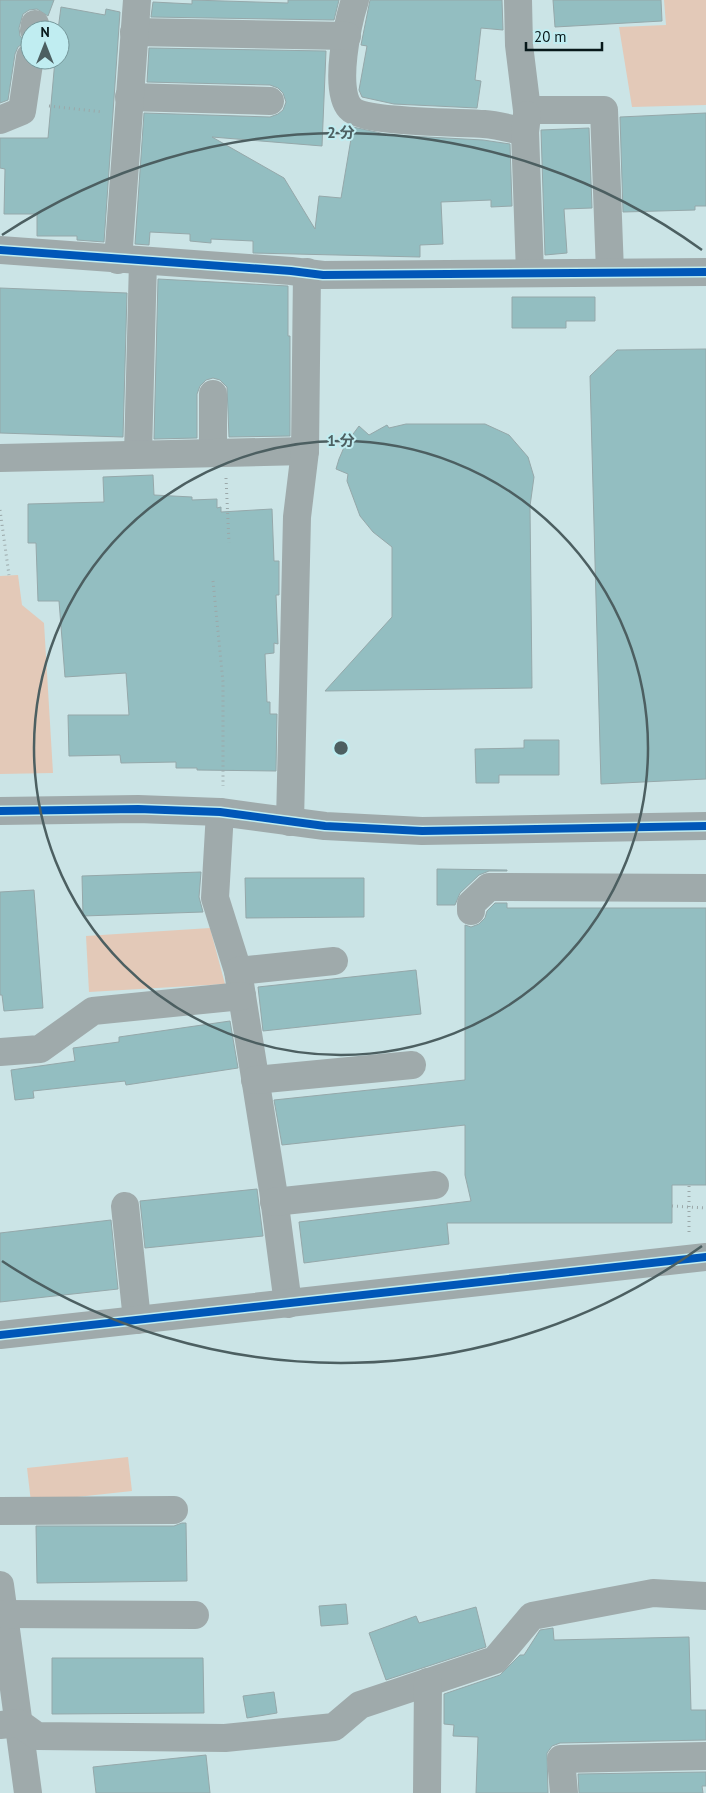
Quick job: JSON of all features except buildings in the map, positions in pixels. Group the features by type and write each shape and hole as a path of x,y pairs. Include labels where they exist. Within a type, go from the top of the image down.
{"street":[{"path":"137,0 129,106 131,261 138,454"},
{"path":"355,0 347,24 342,84 349,108 359,114 383,118 486,124 526,121 604,110 610,272"},
{"path":"518,0 519,45 526,121 530,273"},
{"path":"134,32 347,36"},
{"path":"11,115 26,70"},
{"path":"129,106 270,101"},
{"path":"0,250 131,261 307,272 323,275 706,272"},
{"path":"290,822 297,517 305,452 307,272"},
{"path":"213,394 219,453"},
{"path":"0,458 305,452"},
{"path":"222,799 215,898 240,983 288,1304"},
{"path":"0,811 138,809 222,799 290,822 325,826 422,831 706,826"},
{"path":"471,911 471,904 489,887 706,888"},
{"path":"0,1052 40,1048 93,1011 240,983 334,961"},
{"path":"255,1080 412,1065"},
{"path":"274,1202 436,1184"},
{"path":"125,1206 137,1320"},
{"path":"0,1335 706,1256"},
{"path":"0,1511 174,1510"},
{"path":"0,1585 4,1614 9,1724 28,1793"},
{"path":"9,1724 37,1736 225,1738 334,1727 360,1705 495,1660 532,1616 653,1593 706,1596"},
{"path":"4,1614 196,1615"},
{"path":"427,1793 428,1682"},
{"path":"564,1793 560,1759 706,1756"}],"path":[{"path":"11,115 41,106 129,106"},
{"path":"219,453 229,543"},
{"path":"0,510 9,576"},
{"path":"213,581 223,682 222,799"},
{"path":"689,1186 689,1228"},
{"path":"672,1206 706,1208"}],"shaded area":[{"path":"664,0 706,0 706,105 632,107 619,27 666,25"},
{"path":"18,575 22,605 44,623 53,773 0,774 0,576"},
{"path":"210,928 225,984 89,992 86,936"},
{"path":"128,1457 132,1491 31,1502 27,1468"}],"cycle path":[{"path":"0,250 291,271 323,275 706,272"},
{"path":"0,811 138,809 220,812 325,826 422,831 706,826"},
{"path":"0,1335 706,1257"}]}
